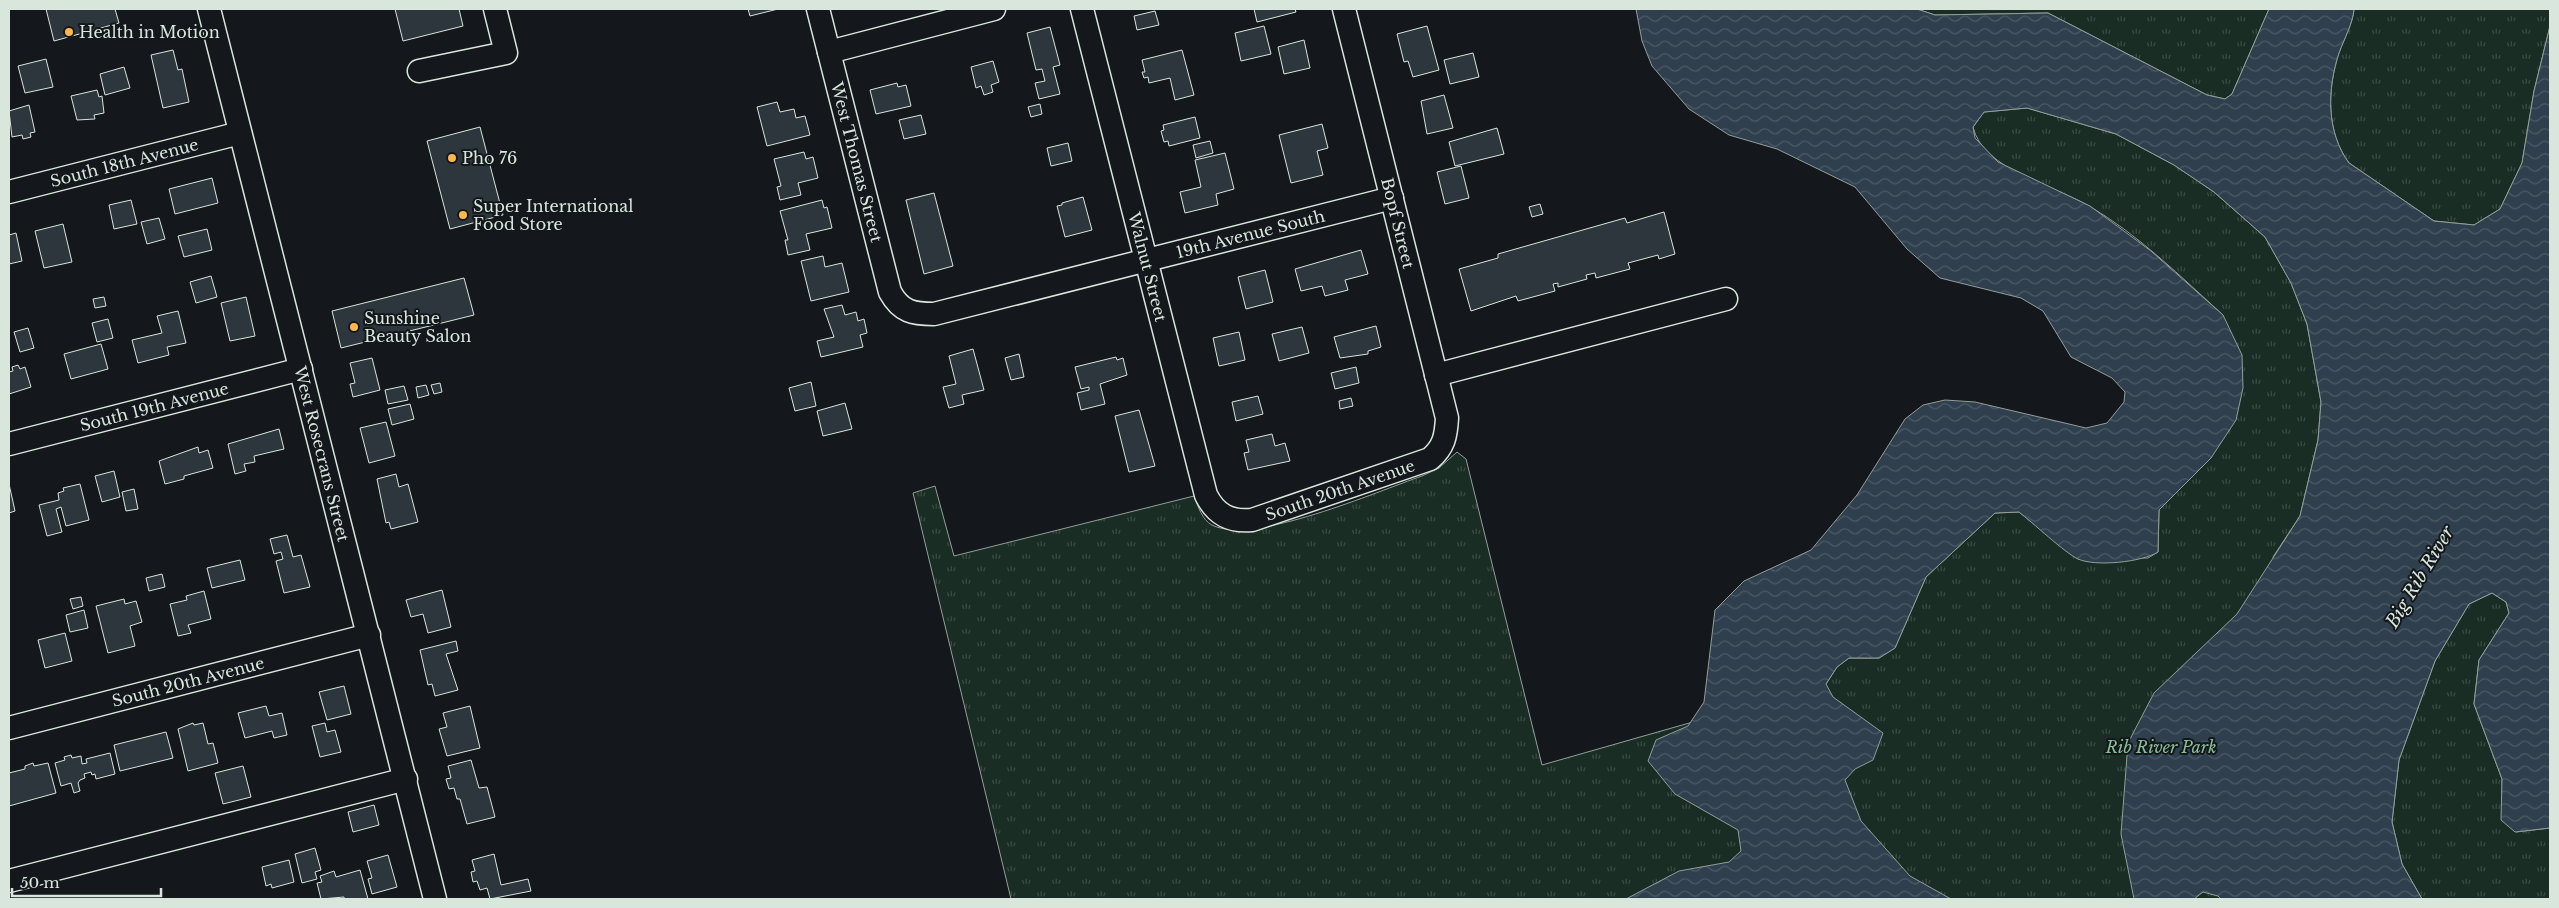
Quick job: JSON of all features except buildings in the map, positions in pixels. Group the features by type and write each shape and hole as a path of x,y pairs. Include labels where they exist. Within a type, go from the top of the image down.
{"street":[{"name":"West Rosecrans Street","path":"209,9 435,899"},
{"path":"419,71 506,53 495,9"},
{"name":"West Thomas Street","path":"818,9 890,292 896,303 905,310"},
{"path":"829,52 994,9"},
{"name":"Walnut Street","path":"1082,9 1206,495 1212,507 1225,517"},
{"name":"Bopf Street","path":"1344,9 1447,418 1446,438"},
{"name":"South 18th Avenue","path":"9,192 240,133"},
{"name":"19th Avenue South","path":"905,310 916,314 934,314 1392,198"},
{"path":"1436,375 1726,299"},
{"name":"South 19th Avenue","path":"9,444 301,369"},
{"name":"South 20th Avenue","path":"1225,517 1240,521 1252,520 1430,459 1440,451 1446,438"},
{"name":"South 20th Avenue","path":"9,728 369,635"},
{"path":"9,881 406,779"}],"green space":[{"path":"1917,9 2269,9 2232,94 2225,99 2207,95 2048,13 1935,15"},
{"path":"2354,9 2550,9 2550,26 2534,91 2522,163 2500,209 2474,225 2434,221 2349,163 2341,151 2336,138 2331,110 2331,95 2335,67"},
{"name":"Rib River Park","path":"2027,108 2116,134 2174,165 2214,192 2265,237 2291,283 2307,324 2321,402 2318,440 2300,516 2273,557 2354,899 1011,899 913,493 935,486 954,556 1194,496 1203,516 1212,525 1231,530 1284,523 1347,504 1422,476 1439,468 1457,452 1466,459 1542,765 1826,684 1837,667 1849,658 1879,658 1895,648 1926,577 1995,513 2019,512 2078,559 2148,558 2158,552 2159,510 2211,458 2223,315 2159,257 2107,217 2075,199 2005,166 1979,142 1973,127 1984,112"},
{"path":"2492,593 2506,602 2509,613 2479,660 2474,704 2502,779 2502,820 2516,832 2550,828 2550,899 2422,899 2402,864 2392,822 2399,760 2435,661 2469,604"}],"water":[{"name":"Big Rib River","path":"1636,9 1917,9 1935,15 2048,13 2207,95 2225,99 2232,94 2269,9 2354,9 2332,81 2331,110 2336,138 2341,151 2349,163 2434,221 2474,225 2500,209 2522,163 2534,91 2550,26 2550,828 2515,832 2501,820 2502,779 2474,704 2479,660 2509,613 2506,602 2492,593 2469,604 2435,661 2399,760 2392,822 2402,864 2422,899 2221,899 2218,896 2203,892 2194,899 2134,899 2121,834 2128,743 2154,693 2237,614 2300,516 2318,440 2321,402 2307,324 2291,283 2265,237 2214,192 2174,165 2116,134 2027,108 1984,112 1973,127 1975,138 1998,162 2090,206 2151,251 2223,315 2242,355 2243,388 2236,420 2211,458 2159,510 2158,552 2151,556 2130,561 2096,563 2086,561 2078,559 2065,551 2019,512 1995,513 1926,577 1895,648 1879,658 1849,658 1837,667 1826,684 1833,697 1883,733 1873,760 1855,769 1845,780 1861,821 1910,876 1951,899 1626,899 1679,871 1729,862 1741,851 1738,830 1675,794 1648,761 1656,740 1688,726 1704,702 1715,610 1744,581 1811,550 1857,495 1905,419 1923,405 1945,400 1975,402 2086,428 2107,423 2124,402 2125,392 2112,378 2071,357 2043,311 2021,298 1940,278 1907,249 1855,187 1777,149 1729,135 1689,109 1652,66 1642,41"}],"place":[{"name":"Health in Motion","path":"69,32"},
{"name":"Pho 76","path":"452,158"},
{"name":"Super International Food Store","path":"463,215"},
{"name":"Sunshine Beauty Salon","path":"354,327"}]}
